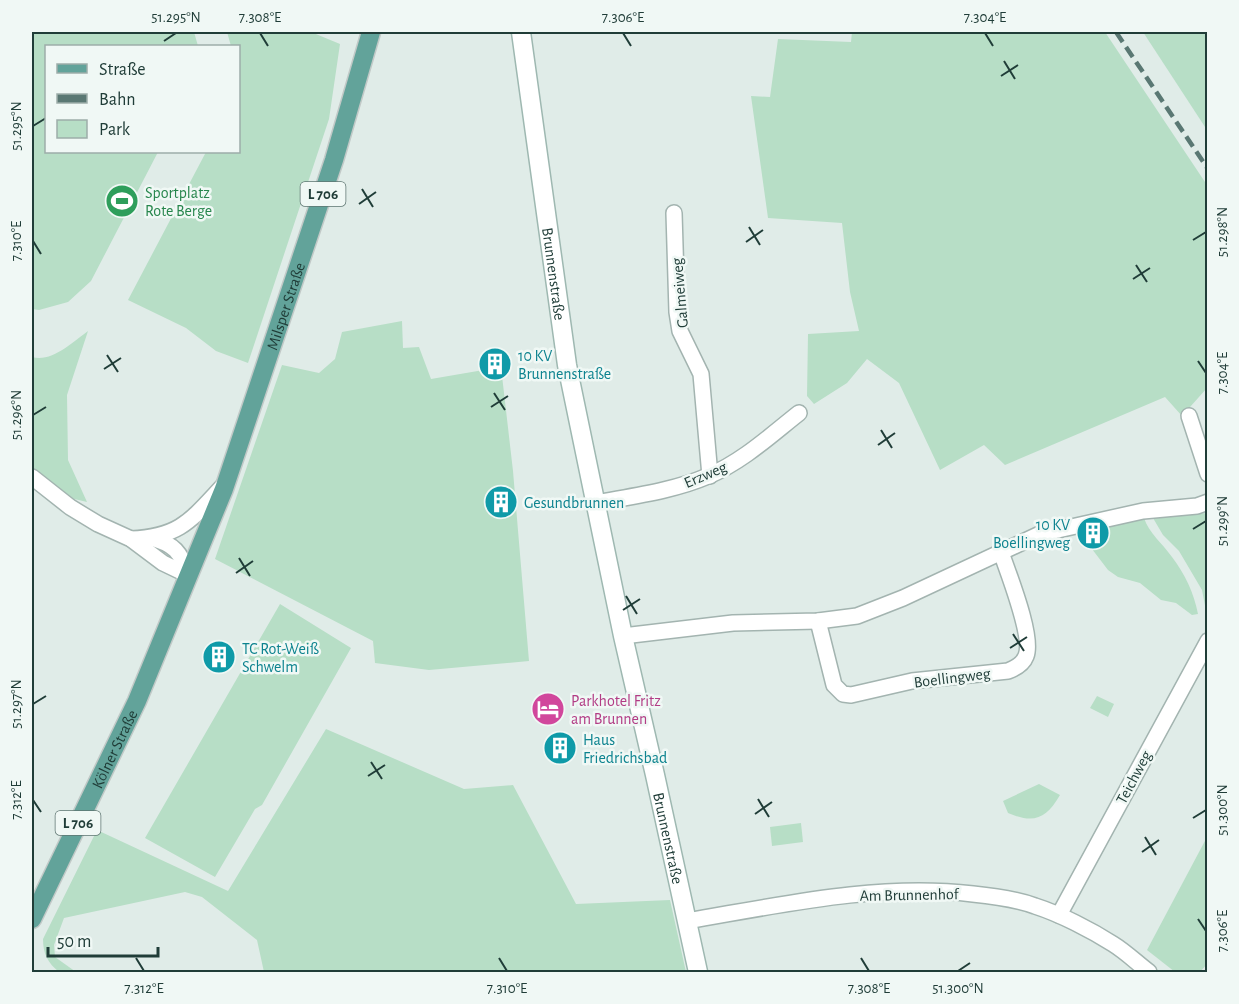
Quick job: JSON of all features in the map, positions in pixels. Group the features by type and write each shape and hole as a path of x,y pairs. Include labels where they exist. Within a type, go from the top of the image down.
{"main road":[{"name":"Milsper Straße","path":"188,575 225,484 334,160 371,32"},
{"name":"Brunnenstraße","path":"520,32 567,366 623,636 698,972"},
{"name":"Kölner Straße","path":"32,919 136,701 188,575"}],"street":[{"name":"Galmeiweg","path":"674,213 677,312 680,331 701,374 710,476"},
{"name":"Erzweg","path":"596,503 688,484 710,476 759,445 799,413"},
{"path":"1189,416 1208,474"},
{"path":"32,477 70,507 98,524 131,539 158,560 188,575"},
{"path":"131,539 151,538 185,525 225,484"},
{"path":"623,636 733,623 840,620 866,613 903,598 1040,534 1143,511 1197,506 1208,502"},
{"path":"151,538 175,548 188,575"},
{"name":"Boellingweg","path":"818,621 834,685 843,694 851,695 912,681 1008,671 1015,668 1026,657 1028,643 1001,552"},
{"name":"Teichweg","path":"1059,915 1208,641"},
{"name":"Am Brunnenhof","path":"687,921 824,898 891,892 943,891 991,896 1034,905 1059,915 1113,944 1149,972"}],"green space":[{"path":"32,32 194,32 198,45 45,45 45,153 157,153 91,281 68,302 39,310 32,309"},
{"path":"227,32 311,32 340,44 329,119 248,363 216,351 186,328 128,300 205,153 240,153 240,45 231,45"},
{"path":"852,32 1105,32 1207,185 1207,388 1182,416 1165,397 1005,465 984,445 940,470 899,383 867,359 847,383 814,404 807,396 808,334 859,331 850,292 842,223 768,218 751,96 770,97 778,39 851,42"},
{"path":"1143,32 1207,32 1207,130"},
{"path":"402,321 403,348 419,347 431,379 501,367 513,471 529,661 429,670 375,663 373,641 215,559 282,365 319,373 335,359 342,332"},
{"path":"88,331 67,395 68,460 87,502 32,489 32,357 47,357 54,354"},
{"path":"1208,513 1207,616 1202,590 1179,551 1163,535 1153,518"},
{"path":"1144,518 1185,577 1198,614 1192,615 1176,603 1161,600 1140,583 1118,577 1108,570 1079,532"},
{"path":"280,604 351,648 262,805 255,809 215,877 145,838"},
{"path":"1097,696 1114,704 1108,717 1090,708"},
{"path":"326,729 464,789 513,785 576,904 670,900 686,972 264,972 257,940 202,897 185,892 64,918 54,945 55,957 76,972 59,972 52,965 45,954 43,939 97,830 228,891"},
{"path":"1039,784 1060,795 1050,809 1032,818 1008,813 1003,801"},
{"path":"801,823 803,842 772,846 770,827"},
{"path":"1207,837 1207,964 1200,972 1175,972 1147,950"}],"railway":[{"path":"1116,32 1208,169"}],"place":[{"name":"Sportplatz Rote Berge","path":"122,201"},
{"name":"10 KV Brunnenstraße","path":"495,364"},
{"name":"Gesundbrunnen","path":"501,502"},
{"name":"10 KV Boellingweg","path":"1093,533"},
{"name":"TC Rot-Weiß Schwelm","path":"219,657"},
{"name":"Parkhotel Fritz am Brunnen","path":"548,709"},
{"name":"Haus Friedrichsbad","path":"560,748"}]}
